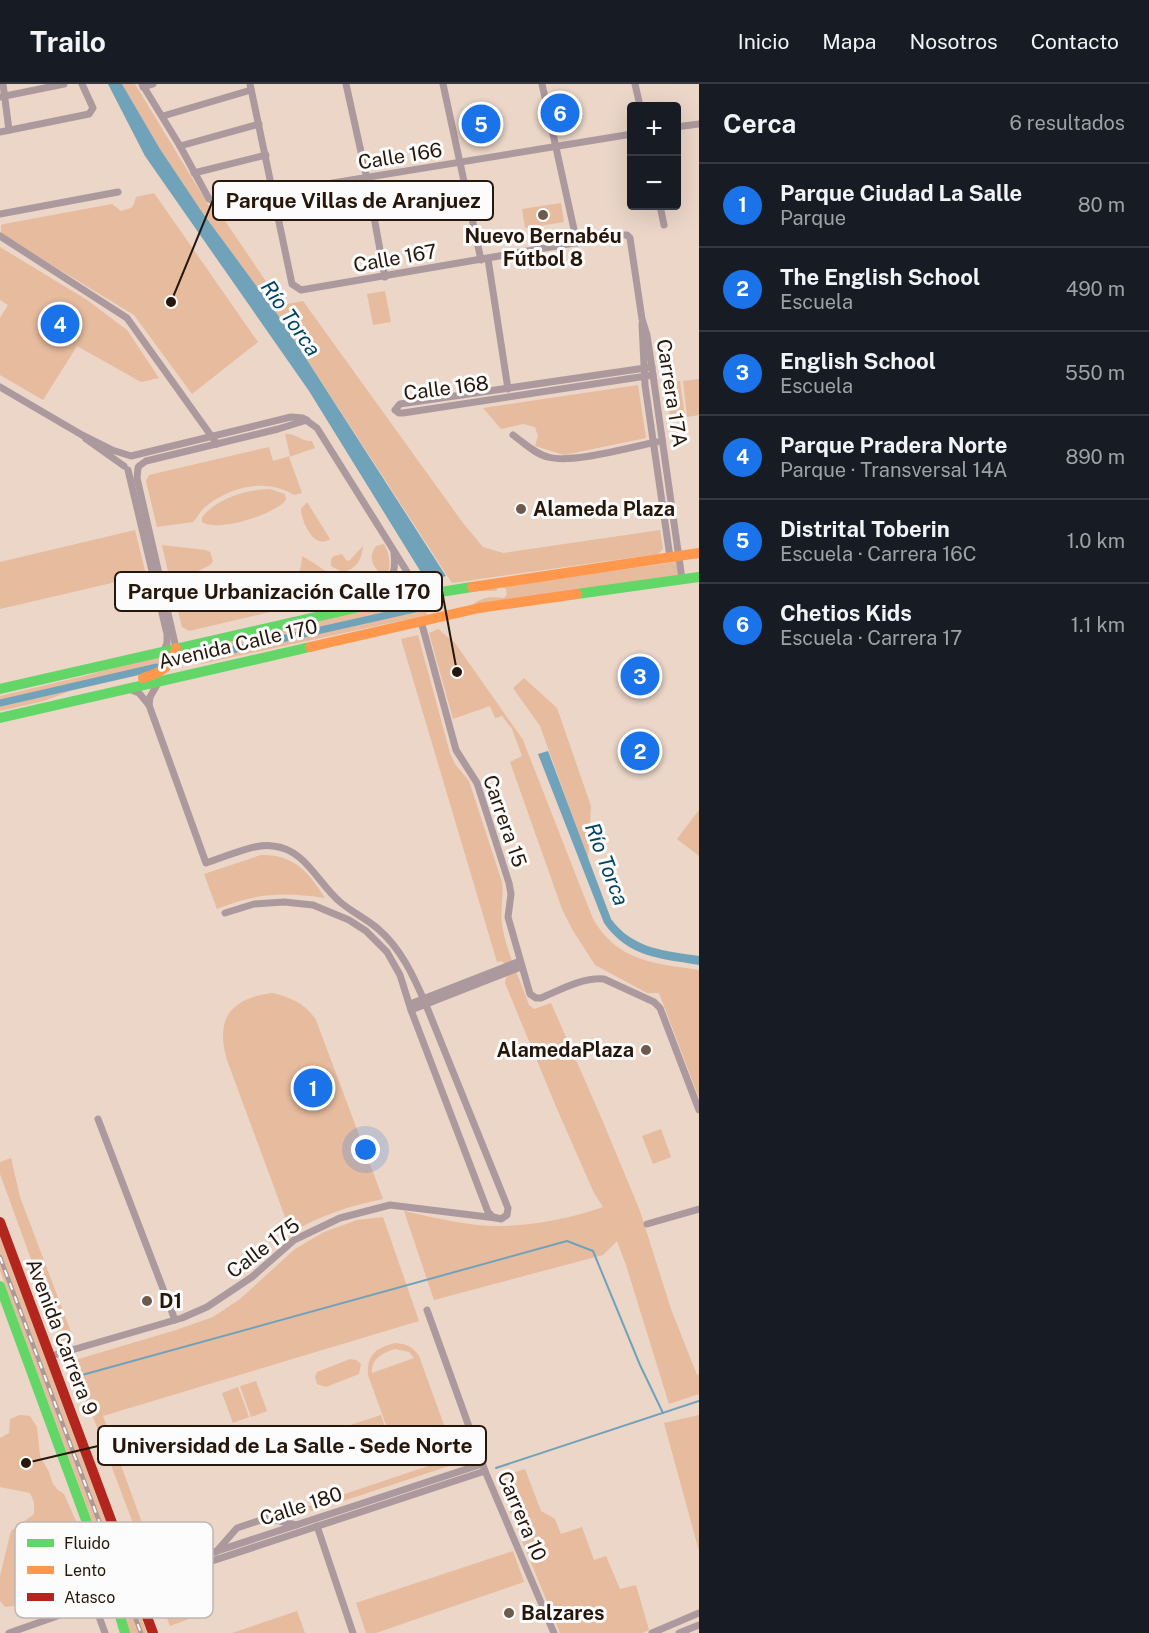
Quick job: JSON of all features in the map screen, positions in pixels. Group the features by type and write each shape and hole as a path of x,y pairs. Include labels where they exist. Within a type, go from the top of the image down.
{"main road":[{"name":"Avenida Calle 170","path":"0,689 421,594 699,553"},
{"name":"Avenida Calle 170","path":"0,718 495,605 699,577"},
{"path":"71,701 163,671 174,660 176,648"},
{"name":"Avenida Carrera 9","path":"0,1222 112,1522"},
{"name":"Avenida Carrera 9","path":"0,1286 87,1522"},
{"name":"Avenida Carrera 9","path":"121,1618 125,1633"},
{"name":"Avenida Carrera 9","path":"148,1618 153,1633"}],"street":[{"path":"3,84 2,96 9,130"},
{"path":"2,96 64,84"},
{"path":"0,132 84,116 92,112 93,108 82,84"},
{"path":"153,84 143,85 194,173 266,155"},
{"path":"346,84 385,277"},
{"path":"443,84 484,260 508,389"},
{"path":"542,84 577,243"},
{"path":"635,84 639,102"},
{"path":"163,116 250,87 274,192"},
{"path":"180,146 259,124"},
{"path":"681,126 699,124"},
{"name":"Calle 166","path":"194,173 209,199 216,202 627,135"},
{"path":"0,214 118,192"},
{"name":"Calle 167","path":"274,192 292,284 301,290 621,235 627,235 632,242"},
{"path":"661,210 664,225"},
{"path":"0,236 127,318 217,444"},
{"name":"Carrera 17A","path":"632,242 642,319 647,335 653,442 675,557 682,579"},
{"name":"Carrera 17A","path":"649,372 663,441 675,557"},
{"name":"Calle 168","path":"649,372 403,413 395,410 400,404 649,372"},
{"path":"1,389 82,435 112,450 138,459 137,478 176,648"},
{"path":"164,651 167,634 125,460 131,456 291,417 308,420 317,428 421,594"},
{"path":"82,435 126,468 134,471 146,461 308,420"},
{"path":"513,435 529,448 546,457 563,460 663,441"},
{"path":"370,604 382,595 392,579 395,562 391,545"},
{"name":"Carrera 15","path":"421,621 456,750 477,783 509,883 511,894 508,916 530,994 541,998 596,979 604,979 654,1002 660,1008 699,1110"},
{"path":"149,705 150,696 160,681"},
{"path":"127,689 139,693 149,705 206,863 261,845 275,846 300,858 308,865 339,901 349,920"},
{"path":"225,913 254,904 284,902 313,905 349,920 366,931 387,952 400,975 488,1212 493,1217 501,1219 507,1215 508,1208 412,971 378,928 339,901"},
{"path":"410,1007 520,964"},
{"path":"98,1119 175,1320"},
{"name":"Calle 175","path":"51,1356 175,1320 207,1307 230,1293 294,1240 340,1218 390,1205 501,1219"},
{"path":"647,1224 699,1209"},
{"name":"Carrera 10","path":"427,1310 484,1467 554,1633"},
{"name":"Calle 180","path":"213,1553 484,1467"},
{"name":"Calle 180","path":"213,1560 484,1467"},
{"path":"216,1552 237,1528 247,1524 267,1518 296,1525"},
{"path":"317,1526 353,1633"},
{"path":"652,1633 699,1613"},
{"path":"9,1633 52,1618"},
{"path":"100,1618 105,1633"},
{"path":"679,1633 699,1625"}],"shaded area":[{"path":"122,84 135,84 209,206 217,209 282,305 303,301 463,523 483,547 503,553 660,530 663,549 658,554 452,583 280,318 202,212 160,149"},
{"path":"154,193 258,342 192,394 134,315 1,234 1,225 4,224 112,204 121,211 131,208 136,197"},
{"name":"Nuevo Bernabéu Fútbol 8","path":"561,203 564,222 525,228 522,209"},
{"path":"0,247 87,300 127,330 159,378 141,382 77,346 43,400 0,375 0,318 8,305 0,300"},
{"path":"385,291 391,322 373,325 367,294"},
{"path":"699,379 699,415 687,417 683,381"},
{"path":"680,381 685,417 670,419 665,383"},
{"path":"638,385 646,438 564,455 535,446 538,436 535,427 523,424 501,429 483,408"},
{"path":"285,434 312,441 315,448 289,457 302,493 294,495 272,487 261,486 237,489 205,507 193,522 157,527 146,481 149,475 269,447 273,461 290,456"},
{"path":"270,489 285,494 286,500 270,511 233,524 210,525 202,522 202,517 208,510 224,500 242,493"},
{"path":"307,502 330,539 319,541 306,528 301,509"},
{"path":"135,530 146,575 0,609 0,562"},
{"path":"384,544 389,565 388,573 382,575 374,565 372,554 376,546"},
{"path":"162,545 205,550 210,552 213,561 210,565 171,585"},
{"path":"363,546 360,560 355,567 342,572 331,566 331,559 334,556 342,554 349,561"},
{"path":"302,556 334,578 343,595 189,631 182,627 176,603 235,585 234,596 239,601 247,603 265,599 290,584 298,573"},
{"path":"676,562 678,574 473,604 488,598 504,598 507,594 505,588 499,587"},
{"path":"498,587 496,591 472,591"},
{"path":"423,597 427,615 201,664 198,648"},
{"path":"438,629 455,643 523,740 593,919 603,933 614,944 638,958 699,970 699,1098 659,993 647,993 595,965 572,929 562,909 510,762 522,756 512,729 502,716 495,718 490,706 453,719 429,633"},
{"path":"418,635 450,753 455,764 469,781 502,882 502,924 514,965 529,1005 534,1009 551,1003 601,1117 640,1211 671,1309 697,1375 699,1374 699,1394 669,1404 617,1241 603,1255 434,1300 404,1211 466,1224 504,1226 554,1220 603,1207 594,1193 557,1109 505,983 510,973 508,966 501,961 497,962 401,639"},
{"path":"161,654 158,665 149,673 70,691 44,701 0,711 0,696 88,675"},
{"path":"524,678 557,708 591,806 588,859 540,726 513,688"},
{"path":"699,810 699,856 677,839"},
{"path":"261,855 272,855 299,866 313,880 325,898 270,895 244,900 217,909 204,874"},
{"path":"273,993 297,1002 316,1020 383,1199 336,1212 291,1233 227,1060 223,1033 229,1013 236,1006 246,1000"},
{"path":"661,1129 671,1157 653,1164 642,1136"},
{"path":"11,1158 20,1197 74,1340 62,1344 0,1174 0,1162"},
{"path":"383,1217 419,1321 103,1416 142,1522 132,1522 72,1361 213,1317 240,1299 295,1249 324,1232 357,1220"},
{"path":"0,1236 106,1522 92,1522 0,1271"},
{"path":"395,1343 406,1345 419,1356 444,1425 443,1434 438,1442 425,1451 408,1453 393,1444 368,1375 371,1357","holes":["395,1349 409,1352 414,1358 372,1373 375,1360","439,1427 438,1434 423,1447 409,1448 397,1443"]},
{"path":"350,1359 361,1364 359,1374 326,1387 317,1384 315,1377 317,1372"},
{"path":"256,1381 267,1411 251,1417 240,1386"},
{"path":"238,1387 249,1417 233,1423 222,1393"},
{"path":"20,1415 30,1416 37,1427 40,1456 53,1484 64,1494 76,1522 23,1522 34,1514 34,1502 30,1493 0,1487 0,1438 9,1433 10,1419"},
{"path":"381,1415 391,1445 342,1462 332,1431"},
{"path":"699,1415 699,1551 664,1423"},
{"path":"467,1453 470,1459 313,1511 300,1509"},
{"path":"525,1469 541,1511 555,1519 561,1534 582,1527 594,1560 606,1556 620,1589 636,1585 649,1630 642,1633 560,1633 496,1478"},
{"path":"15,1528 15,1606 5,1607 0,1601 0,1576 11,1531"},
{"path":"513,1551 524,1582 376,1633 366,1633 356,1603"},
{"path":"297,1611 305,1633 232,1633"},
{"path":"126,1618 141,1618 147,1633 130,1633"},
{"path":"167,1618 192,1618 170,1626"}],"water":[{"path":"108,84 122,84 160,149 202,212 280,318 446,576 427,582 309,391 145,156"},
{"path":"548,751 611,919 629,937 640,943 662,950 699,956 699,965 658,958 634,950 614,935 604,923 538,754"}],"waterway":[{"path":"201,657 423,607"},
{"path":"0,703 157,667"},
{"path":"82,1375 567,1241 593,1251 640,1365 663,1413"},
{"path":"496,1468 699,1401"}],"railway":[{"path":"0,1257 99,1522"},
{"path":"135,1618 141,1633"}],"traffic: fast":[{"path":"577,594 699,577"},
{"path":"0,689 390,600 472,587"},
{"path":"0,718 310,647"},
{"path":"0,1286 87,1522"},
{"path":"121,1618 125,1633"}],"traffic: slow":[{"path":"472,587 699,553"},
{"path":"310,647 479,608 577,594"},
{"path":"143,678 165,668 172,660 176,648"}],"traffic: jam":[{"path":"0,1222 112,1522"},
{"path":"147,1618 153,1633"}],"place":[{"name":"Chetios Kids","path":"560,113"},
{"name":"Distrital Toberin","path":"481,124"},
{"name":"Nuevo Bernabéu Fútbol 8","path":"543,215"},
{"name":"Parque Villas de Aranjuez","path":"171,302"},
{"name":"Parque Pradera Norte","path":"60,324"},
{"name":"Alameda Plaza","path":"521,509"},
{"name":"Parque Urbanización Calle 170","path":"457,672"},
{"name":"English School","path":"640,676"},
{"name":"The English School","path":"640,751"},
{"name":"AlamedaPlaza","path":"646,1050"},
{"name":"Parque Ciudad La Salle","path":"313,1088"},
{"name":"D1","path":"147,1301"},
{"name":"Universidad de La Salle - Sede Norte","path":"26,1463"},
{"name":"Balzares","path":"509,1613"}],"water label":[{"name":"Río Torca","path":"291,318"},
{"name":"Río Torca","path":"607,864"}]}
